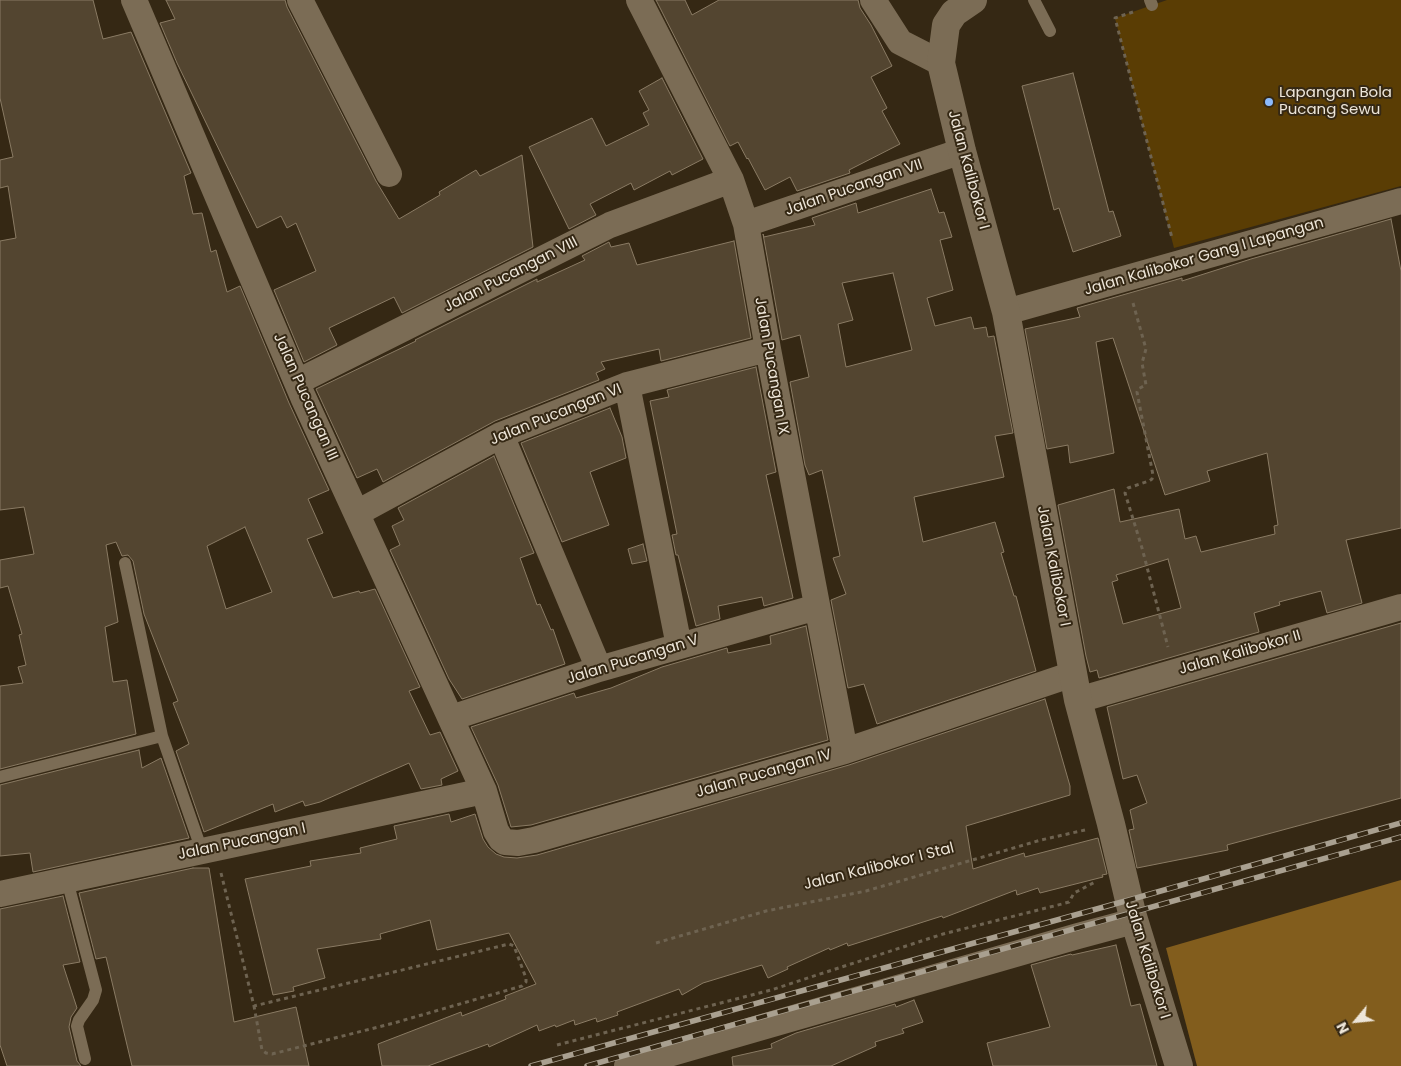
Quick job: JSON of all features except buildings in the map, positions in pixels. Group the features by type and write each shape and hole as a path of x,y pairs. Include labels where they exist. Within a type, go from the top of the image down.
{"street":[{"name":"Jalan Pucangan III","path":"134,0 297,382 484,791"},
{"path":"300,0 389,174"},
{"name":"Jalan Pucangan IX","path":"639,0 731,180 746,224 845,751"},
{"path":"873,0 900,42 941,62 946,25 954,13 973,0"},
{"name":"Jalan Kalibokor I","path":"941,62 962,151 1006,312 1076,687 1094,830 1134,921 1179,1066"},
{"name":"Jalan Pucangan VII","path":"746,224 962,151"},
{"name":"Jalan Pucangan VIII","path":"297,382 610,225 731,180"},
{"name":"Jalan Kalibokor Gang I Lapangan","path":"1006,312 1401,201"},
{"name":"Jalan Pucangan VI","path":"357,513 501,435 628,385 768,349"},
{"path":"628,385 679,646"},
{"path":"501,435 599,669"},
{"name":"Jalan Pucangan V","path":"451,718 599,669 817,607"},
{"name":"Jalan Kalibokor II","path":"1076,687 1174,672 1401,607"},
{"name":"Jalan Pucangan IV","path":"484,791 497,834 505,842 518,843 1076,687"},
{"name":"Jalan Pucangan I","path":"0,894 484,791"},
{"path":"627,1066 1134,921"}],"lane":[{"path":"1034,0 1050,31"},
{"path":"126,563 162,736 209,850"},
{"path":"0,776 162,736"},
{"path":"67,880 96,990 94,1000 79,1020 77,1026 85,1059"}],"path":[{"path":"1151,3 1116,18 1172,239"},
{"path":"1127,279 1146,349 1142,364 1146,385 1138,389 1137,392 1152,479 1128,488 1125,493 1142,548 1174,672"},
{"name":"Jalan Kalibokor I Stal","path":"656,943 766,911 874,888 1042,840 1094,830"},
{"path":"209,850 254,1006 262,1050 266,1053 272,1054 394,1023 522,986 526,982 526,978 514,946 509,944 254,1006"},
{"path":"557,1046 771,990 942,934 1069,902 1074,893 1097,883 1098,877"}],"shaded area":[{"name":"Lapangan Bola Pucang Sewu","path":"1167,0 1401,0 1401,186 1174,248 1115,18"},
{"path":"1401,880 1401,1066 1197,1066 1166,948"}],"railway":[{"path":"531,1066 1401,823"},
{"path":"587,1066 1401,837"}],"place":[{"name":"Lapangan Bola Pucang Sewu","path":"1269,102"}]}
